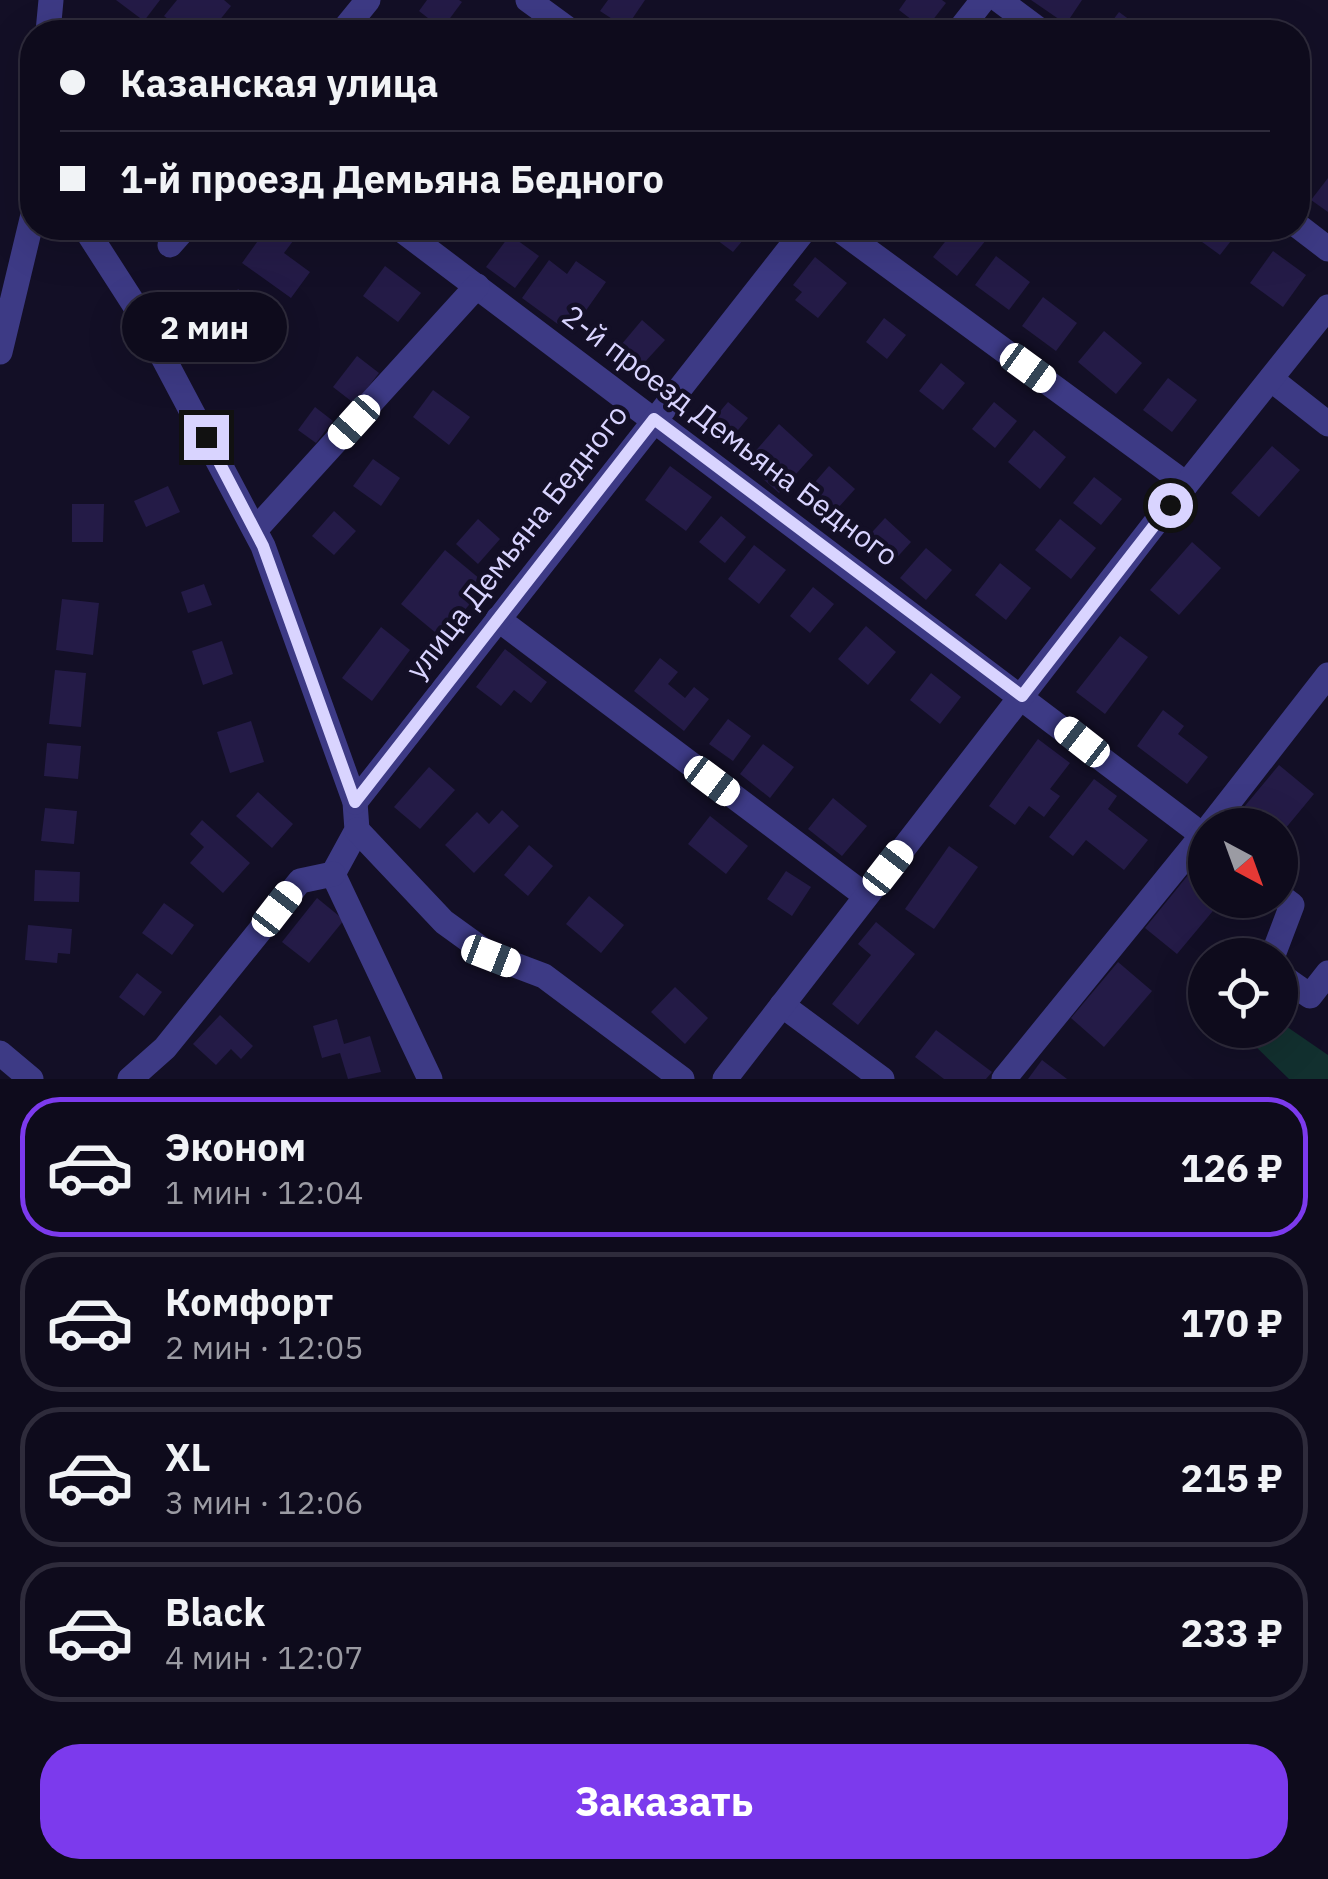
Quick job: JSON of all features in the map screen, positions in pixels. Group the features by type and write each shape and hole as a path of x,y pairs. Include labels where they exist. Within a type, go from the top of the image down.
{"street":[{"path":"352,20 368,0"},
{"path":"528,0 556,20"},
{"path":"967,20 983,0"},
{"path":"999,0 1026,20"},
{"path":"0,352 27,240"},
{"path":"93,240 139,312 255,530 355,802 357,830 333,874"},
{"name":"2-й проезд Демьяна Бедного","path":"415,240 1188,820"},
{"name":"улица Демьяна Бедного","path":"355,802 796,240"},
{"path":"853,240 1186,484"},
{"path":"255,530 477,286"},
{"path":"725,1079 1328,307"},
{"path":"1270,379 1328,424"},
{"path":"498,619 866,896"},
{"path":"1225,808 1328,675"},
{"path":"357,830 444,922 491,956 544,976 682,1079"},
{"path":"1004,1079 1188,855"},
{"path":"130,1079 165,1048 300,880 333,874"},
{"path":"333,874 430,1079"},
{"path":"1298,988 1319,1004 1328,972"},
{"path":"782,1004 882,1079"},
{"path":"0,1053 31,1079"}],"green space":[{"path":"1298,1034 1328,1055 1328,1079 1289,1079 1257,1048 1298,1048"}],"building":[{"path":"116,0 160,0 143,20"},
{"path":"177,0 224,0 231,6 220,20 169,20 164,16"},
{"path":"427,0 462,2 449,20 430,20 419,11"},
{"path":"608,0 645,0 631,20 614,20 600,11"},
{"path":"906,0 946,3 933,20 912,20 899,10"},
{"path":"1031,0 1082,0 1069,20 1060,20"},
{"path":"1119,12 1130,20 1113,20"},
{"path":"1328,178 1328,212 1311,200"},
{"path":"258,240 292,240 284,253 310,272 291,298 242,263"},
{"path":"506,240 517,240 539,256 515,288 486,267"},
{"path":"717,240 743,240 733,252"},
{"path":"946,240 986,240 957,276 933,257"},
{"path":"1199,240 1232,240 1220,255"},
{"path":"1273,251 1306,275 1283,307 1250,283"},
{"path":"996,256 1030,282 1009,310 975,285"},
{"path":"815,257 847,283 818,318 795,300 802,292 793,285"},
{"path":"549,260 567,274 576,261 606,282 570,333 522,298"},
{"path":"385,266 421,293 398,322 363,296"},
{"path":"238,289 272,314 259,333 246,324 235,339 213,324"},
{"path":"1043,297 1077,323 1056,351 1022,326"},
{"path":"884,318 906,335 887,359 866,342"},
{"path":"642,320 665,340 643,364 621,345"},
{"path":"1104,331 1142,363 1116,394 1078,362"},
{"path":"357,356 379,373 355,404 333,387"},
{"path":"941,363 965,383 943,410 919,391"},
{"path":"1168,378 1197,400 1172,432 1143,410"},
{"path":"433,390 470,417 449,445 413,417"},
{"path":"728,402 748,418 724,447 698,426 711,410 717,415"},
{"path":"994,402 1017,421 995,448 972,429"},
{"path":"315,407 333,421 316,443 298,430"},
{"path":"779,424 813,455 779,493 745,463"},
{"path":"1034,430 1066,457 1040,489 1008,462"},
{"path":"1272,446 1300,470 1259,517 1231,493"},
{"path":"373,459 400,478 381,506 353,486"},
{"path":"670,466 712,497 686,531 645,500"},
{"path":"829,466 855,489 829,518 803,496"},
{"path":"1094,477 1122,499 1101,525 1073,503"},
{"path":"168,486 180,512 146,527 134,501"},
{"path":"72,504 104,504 103,542 72,542"},
{"path":"334,511 356,531 334,555 312,536"},
{"path":"721,516 746,537 725,563 699,542"},
{"path":"885,518 911,542 890,565 864,541"},
{"path":"478,519 500,539 478,564 456,544"},
{"path":"1060,519 1096,548 1071,579 1035,550"},
{"path":"1192,542 1221,568 1179,615 1150,590"},
{"path":"754,545 786,570 759,604 728,579"},
{"path":"926,548 952,570 926,600 900,578"},
{"path":"445,550 486,584 442,638 401,604"},
{"path":"1000,563 1031,588 1006,620 975,595"},
{"path":"204,584 212,605 188,613 181,592"},
{"path":"813,587 834,604 810,633 790,616"},
{"path":"62,599 99,603 93,655 56,650"},
{"path":"866,626 896,652 868,685 838,659"},
{"path":"381,627 410,650 372,701 342,678"},
{"path":"1120,636 1148,657 1105,714 1076,692"},
{"path":"222,641 233,674 203,685 192,651"},
{"path":"505,649 547,682 531,703 514,690 501,706 476,687"},
{"path":"660,658 678,672 668,684 685,698 694,687 709,699 684,731 634,691"},
{"path":"55,670 86,673 81,727 49,724"},
{"path":"931,673 961,697 940,724 910,700"},
{"path":"1163,710 1184,726 1178,734 1208,757 1187,784 1137,746"},
{"path":"728,719 751,736 733,761 709,744"},
{"path":"251,721 264,762 230,773 217,732"},
{"path":"1038,739 1070,763 1050,789 1060,796 1044,817 1029,806 1015,825 989,806"},
{"path":"47,743 81,746 78,779 44,776"},
{"path":"763,744 794,767 770,798 740,774"},
{"path":"1279,765 1314,794 1298,813 1298,808 1244,807"},
{"path":"429,767 455,790 420,829 394,807"},
{"path":"1094,779 1117,796 1108,809 1148,840 1124,870 1086,840 1073,856 1049,837"},
{"path":"258,792 293,824 272,848 236,816"},
{"path":"833,798 867,826 842,856 808,829"},
{"path":"45,808 77,811 74,844 41,841"},
{"path":"502,810 519,826 474,873 445,845 477,812 489,824"},
{"path":"710,816 748,846 726,874 688,844"},
{"path":"202,820 250,863 223,893 190,863 204,847 190,834"},
{"path":"529,845 553,866 528,896 504,875"},
{"path":"949,846 978,867 934,929 905,909"},
{"path":"35,870 80,872 79,902 34,901"},
{"path":"786,871 811,887 792,916 767,899"},
{"path":"1188,875 1188,918 1207,918 1177,954 1145,928"},
{"path":"589,896 624,925 601,953 566,924"},
{"path":"317,898 344,920 309,963 282,942"},
{"path":"164,903 194,925 172,955 142,933"},
{"path":"876,922 915,954 858,1025 832,1004 871,955 858,944"},
{"path":"28,925 72,929 70,954 58,953 57,963 25,960"},
{"path":"1118,962 1152,991 1104,1047 1071,1018"},
{"path":"137,973 162,992 144,1016 119,997"},
{"path":"675,987 708,1018 685,1044 651,1012"},
{"path":"220,1015 253,1046 241,1059 231,1049 216,1065 193,1044"},
{"path":"337,1019 344,1044 370,1036 381,1072 348,1079 340,1053 322,1058 313,1026"},
{"path":"936,1030 992,1072 986,1079 944,1079 915,1057"},
{"path":"1042,1060 1067,1079 1028,1079"}],"route":[{"path":"206,437 263,546 355,802 654,419 1022,696 1170,505"}]}
